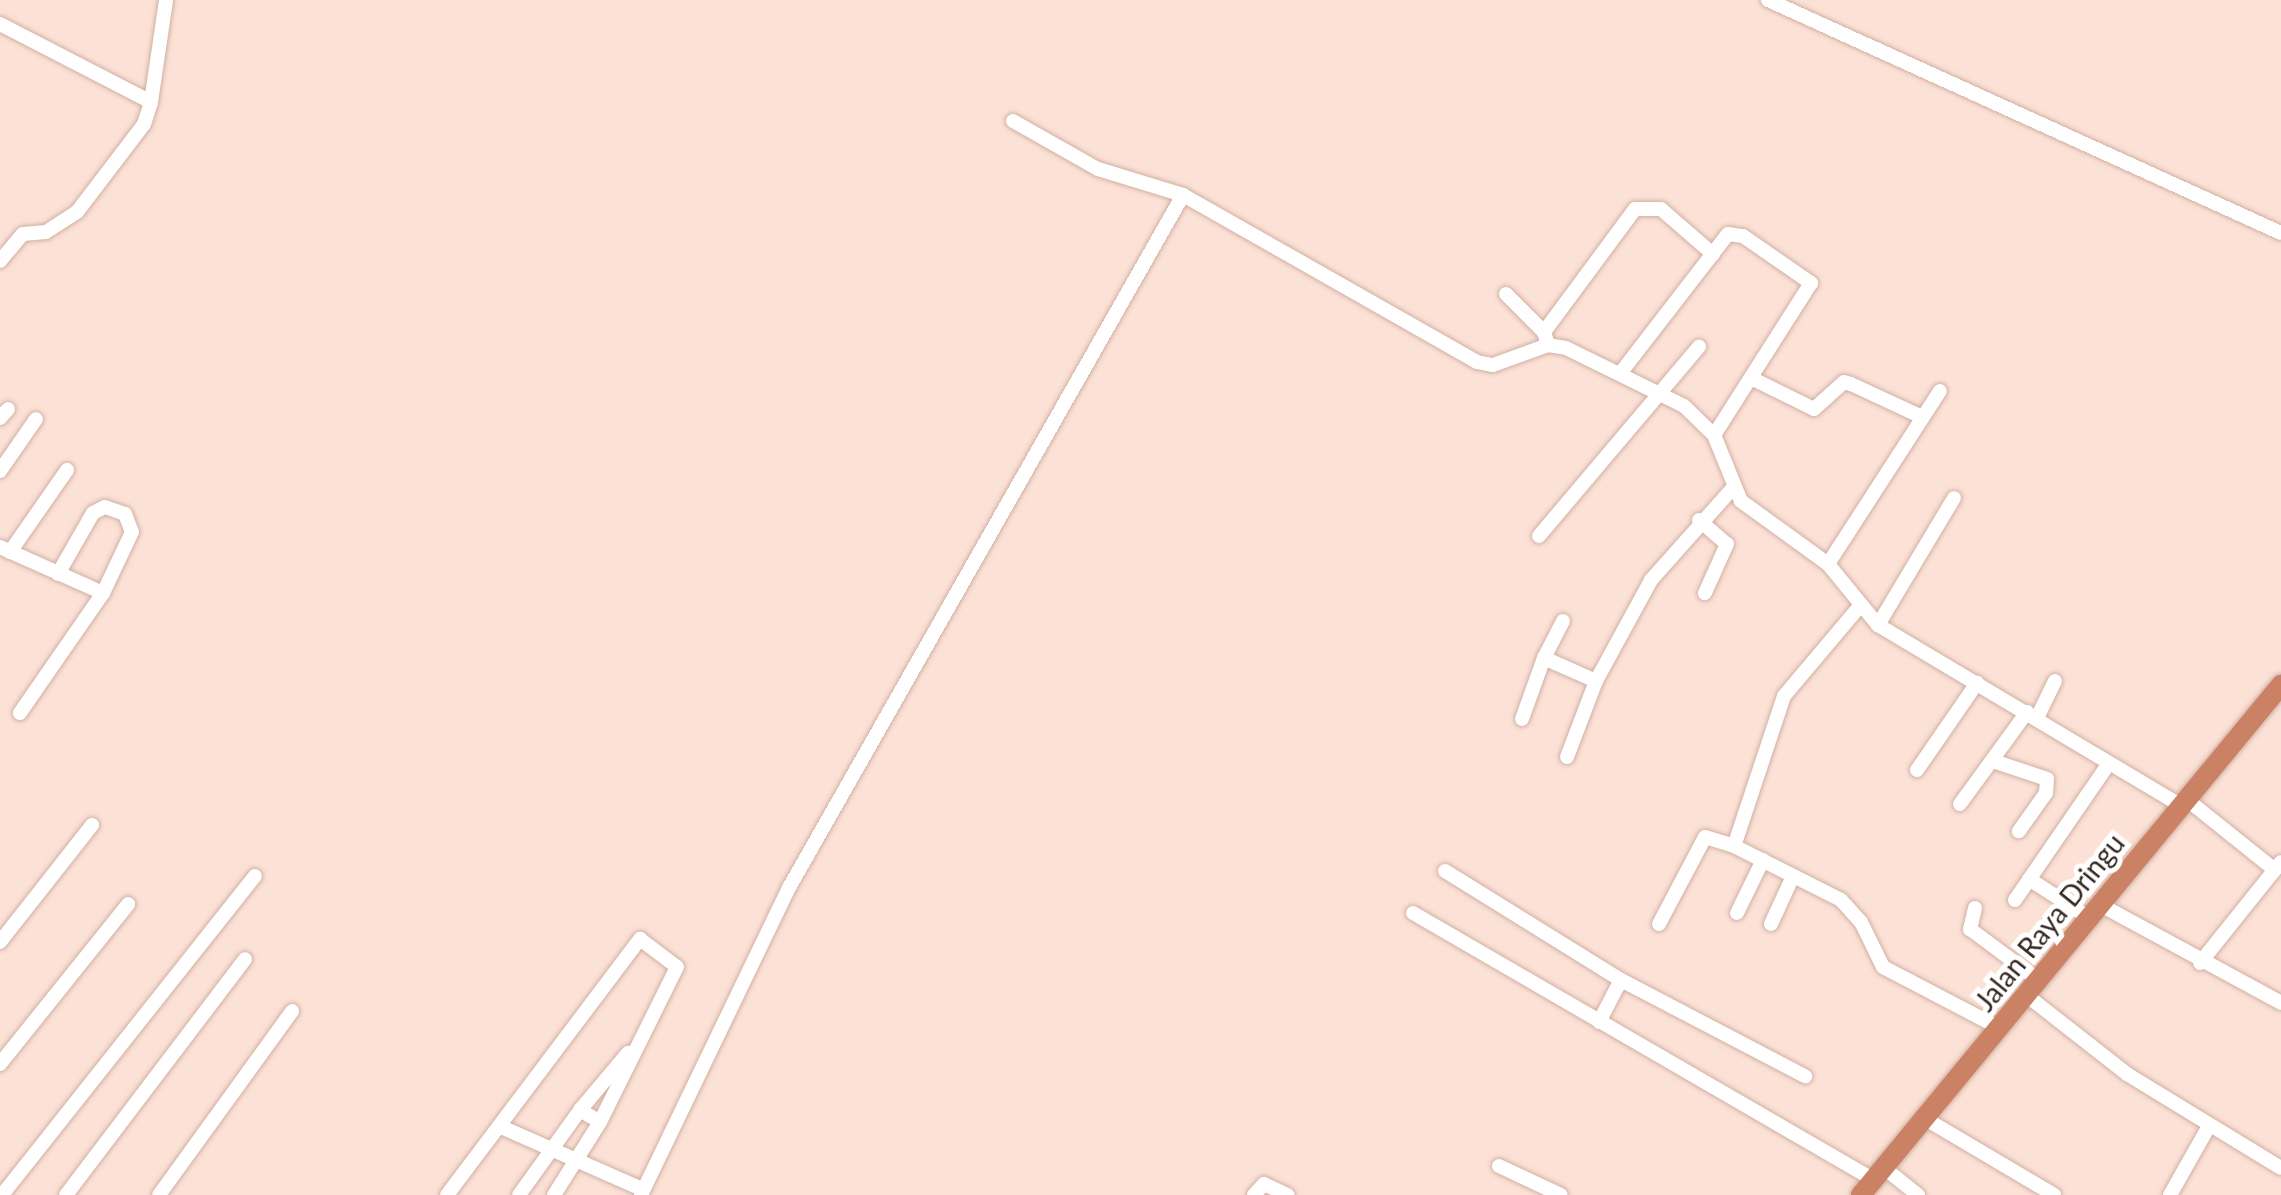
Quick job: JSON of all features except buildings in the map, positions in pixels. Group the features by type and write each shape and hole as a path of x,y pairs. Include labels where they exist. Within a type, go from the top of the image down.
{"highway":[{"name":"Jalan Raya Dringu","path":"1873,1181 2094,910 2176,799 2281,685"}],"street":[{"path":"0,261 23,234 46,232 77,212 144,124 152,102 166,0"},
{"path":"1768,0 2281,233"},
{"path":"0,24 152,102"},
{"path":"1013,121 1098,169 1183,195 1466,357 1497,364 1546,339 1635,209 1656,206 1713,254"},
{"path":"500,1126 579,1159 643,1193 790,886 1183,195"},
{"path":"1622,372 1713,254 1736,233 1812,286 1714,436"},
{"path":"1506,294 1546,339 1664,394 1714,436 1732,489 1828,564 1859,607 1878,625 2176,799 2278,866 2200,963"},
{"path":"1539,536 1664,394 1699,346"},
{"path":"1753,378 1814,409 1844,382 1922,417"},
{"path":"1828,564 1940,391"},
{"path":"0,471 36,418"},
{"path":"66,470 5,549 103,593"},
{"path":"1567,757 1596,681 1651,580 1698,520 1732,489"},
{"path":"1878,625 1954,498"},
{"path":"20,712 103,593 132,532 125,514 106,507 93,513 58,574"},
{"path":"1698,520 1727,546 1704,593"},
{"path":"1734,846 1784,696 1859,607"},
{"path":"1522,719 1562,620"},
{"path":"1544,658 1596,681"},
{"path":"1960,804 2032,715 2054,680"},
{"path":"1916,770 1977,683"},
{"path":"1993,760 2047,779 2046,793 2019,831"},
{"path":"2015,900 2109,763"},
{"path":"0,942 92,825"},
{"path":"1659,924 1706,836 1763,860 1853,910 1883,967 1998,1027"},
{"path":"1737,913 1763,860"},
{"path":"1446,871 1621,980 1805,1076"},
{"path":"2,1195 255,876"},
{"path":"1771,924 1793,876"},
{"path":"2029,879 2278,998"},
{"path":"0,1064 128,904"},
{"path":"1975,908 1970,929 2127,1074 2281,1168"},
{"path":"1413,914 1873,1181 1918,1195"},
{"path":"447,1195 640,939 677,966 600,1122 554,1195"},
{"path":"66,1195 245,959"},
{"path":"1599,1022 1621,980"},
{"path":"159,1195 292,1011"},
{"path":"519,1195 580,1110 643,1035"},
{"path":"580,1110 600,1122"},
{"path":"1924,1118 2054,1195"},
{"path":"2170,1195 2209,1126"},
{"path":"1499,1166 1562,1195"},
{"path":"1254,1195 1264,1184 1288,1195"}]}
